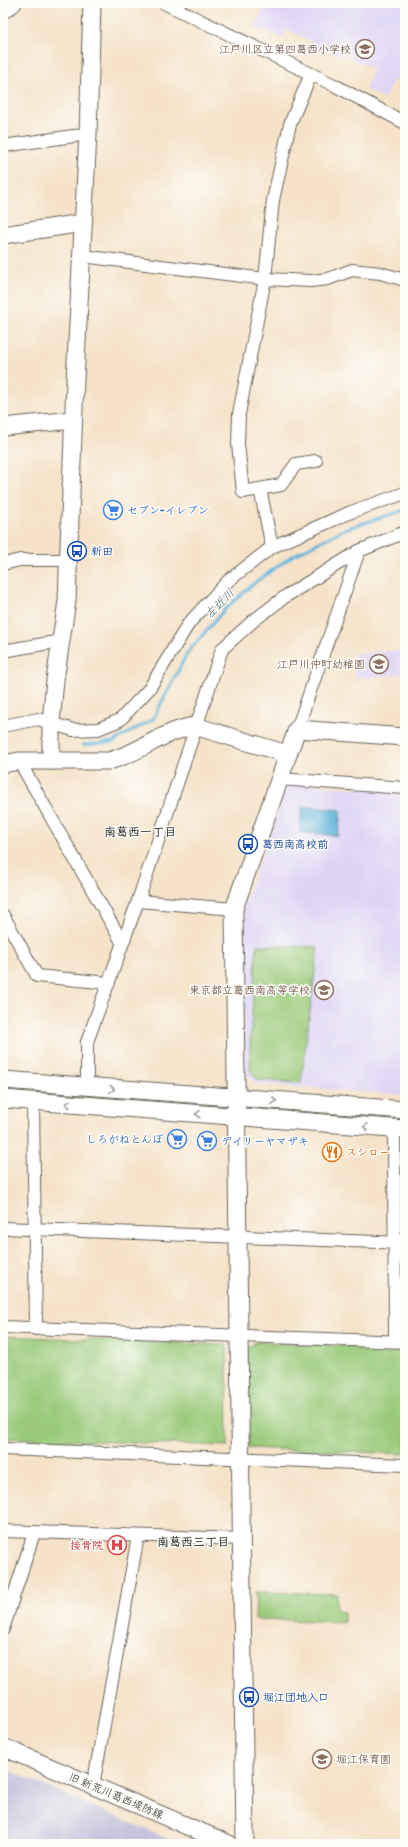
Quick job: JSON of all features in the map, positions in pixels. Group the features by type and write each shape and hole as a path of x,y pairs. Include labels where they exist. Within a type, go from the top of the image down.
{"street":[{"path":"3,10 13,3"},
{"path":"51,761 51,723 55,680 67,601 73,420 88,134 92,3"},
{"path":"164,3 311,74 405,123"},
{"path":"311,74 290,124 273,200 265,279 239,414 238,444 243,492 281,485 296,464 316,461"},
{"path":"3,146 88,134"},
{"path":"3,235 83,223"},
{"path":"82,256 265,279 311,281 328,279 352,270 380,273 405,280"},
{"path":"3,427 73,420"},
{"path":"260,489 272,547"},
{"path":"3,726 38,719 73,730 98,729 120,720 149,689 189,623 228,581 272,547 351,512 405,493"},
{"path":"87,1087 87,1042 138,901 195,726 222,649 286,596 359,550 405,532"},
{"path":"245,1844 237,1236 237,1117 235,1098 234,909 359,550"},
{"path":"3,564 20,560 69,560"},
{"path":"3,651 61,641"},
{"path":"122,942 11,763 108,761 121,758 182,728 195,726 287,754"},
{"path":"297,729 405,735"},
{"path":"279,779 405,788"},
{"path":"138,901 234,909"},
{"path":"3,915 37,976 108,983"},
{"path":"3,1080 405,1110"},
{"path":"3,1099 399,1129 400,1342 3,1327"},
{"path":"33,1101 36,1329"},
{"path":"3,1228 400,1243"},
{"path":"3,1449 405,1465"},
{"path":"3,1531 241,1539"},
{"path":"3,1629 34,1533"},
{"path":"93,1786 138,1536"},
{"name":"旧 新荒川葛西堤防線","path":"3,1747 229,1844"}],"shaded area":[{"name":"江戸川区立第四葛西小学校","path":"267,3 405,3 405,85 393,80 384,99 365,89 373,69 343,54 335,54 287,29 281,38 266,30 265,32 255,27"},
{"name":"江戸川仲町幼稚園","path":"405,650 405,674 355,678 353,654"},
{"name":"東京都立葛西南高等学校","path":"291,783 405,792 405,1095 256,1084 244,1073 243,908 286,788"},
{"path":"3,1768 180,1844 3,1844"}],"green space":[{"path":"257,945 318,947 301,1083 258,1080 250,1070 250,1040"},
{"path":"3,1336 227,1345 228,1446 3,1438"},
{"path":"255,1342 405,1348 405,1454 249,1448 247,1349"},
{"path":"256,1592 337,1594 336,1609 344,1612 344,1622 255,1619"}],"water":[{"path":"302,806 341,810 338,836 300,832"}],"waterway":[{"name":"左近川","path":"83,745 113,742 153,719 188,652 225,609 257,581 292,556 345,529 405,510"}],"place":[{"name":"江戸川区立第四葛西小学校","path":"365,49"},
{"name":"セブン-イレブン","path":"113,510"},
{"name":"新田","path":"77,551"},
{"name":"江戸川仲町幼稚園","path":"379,664"},
{"name":"葛西南高校前","path":"248,844"},
{"name":"東京都立葛西南高等学校","path":"324,990"},
{"name":"しろがねとんぼ","path":"177,1139"},
{"name":"デイリーヤマザキ","path":"207,1141"},
{"name":"スシロー","path":"332,1152"},
{"name":"接骨院","path":"117,1545"},
{"name":"堀江団地入口","path":"249,1697"},
{"name":"堀江保育園","path":"322,1759"}],"district":[{"name":"南葛西一丁目","path":"140,832"},
{"name":"南葛西三丁目","path":"193,1542"}]}
